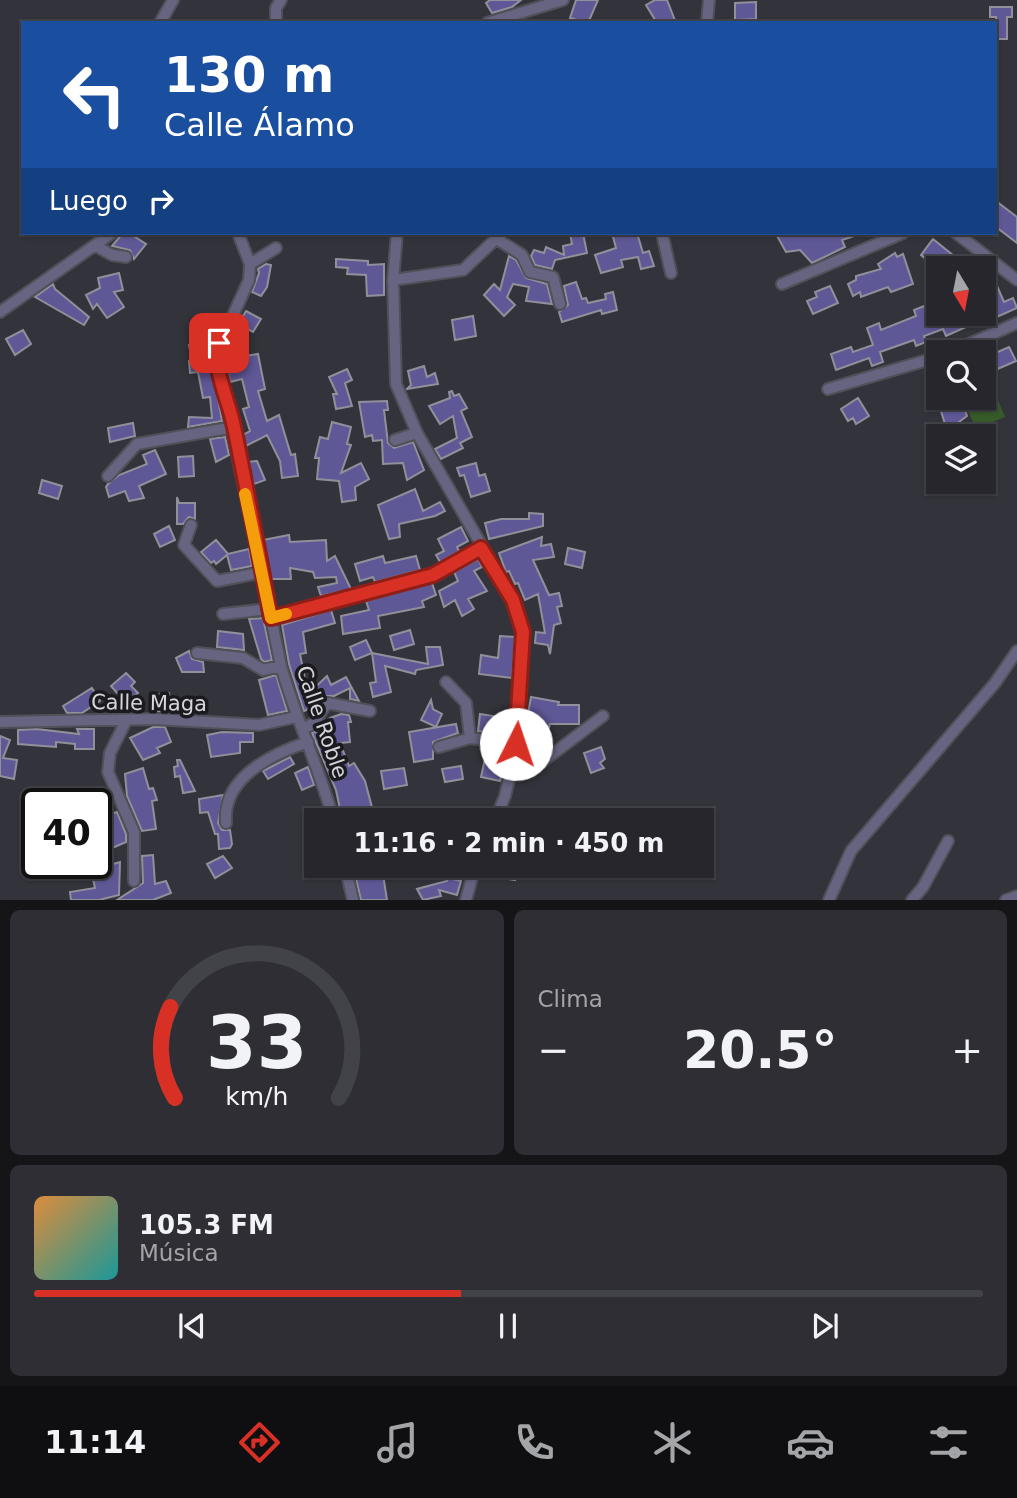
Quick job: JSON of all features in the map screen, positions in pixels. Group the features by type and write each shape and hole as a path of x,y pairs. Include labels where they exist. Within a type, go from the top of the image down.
{"street":[{"path":"161,21 173,0"},
{"path":"275,21 276,8 282,0"},
{"path":"494,21 563,0"},
{"path":"707,21 709,0"},
{"path":"0,312 110,235"},
{"path":"239,235 250,264 276,248"},
{"path":"397,235 393,280 397,384 417,433 513,600 523,632 515,749 500,808"},
{"path":"662,235 671,273"},
{"path":"782,284 898,235"},
{"path":"959,235 1017,280"},
{"path":"393,280 463,270 500,236 522,255 530,272 553,277 560,304"},
{"path":"96,246 112,255 126,257"},
{"name":"Calle Roble","path":"250,264 246,292 216,353 234,427 241,475 264,572 281,666 296,717 308,742 330,808"},
{"path":"978,340 1017,323"},
{"path":"828,389 926,360"},
{"path":"108,476 137,443 234,427"},
{"path":"395,440 417,433"},
{"path":"191,525 184,545 217,581 264,572"},
{"path":"223,614 270,614 433,575 481,548"},
{"path":"830,900 850,850 995,683 1017,651"},
{"path":"197,653 243,658 263,670 281,666"},
{"path":"446,682 466,703 470,738"},
{"path":"303,730 314,723 327,703 370,711"},
{"path":"439,747 470,738 515,749 538,765 603,716"},
{"name":"Calle Maga","path":"0,722 154,719 259,725 296,717"},
{"path":"127,721 110,753 108,772 134,832 134,881"},
{"path":"226,822 231,793 259,764 308,742"},
{"path":"912,900 923,887 948,841"},
{"path":"348,878 353,900"},
{"path":"466,900 472,878"},
{"path":"1006,900 1017,896"}],"green space":[{"path":"996,396 1005,417 988,424 974,424 968,410 996,410"}],"building":[{"path":"490,0 521,0 512,7 492,13 486,3"},
{"path":"576,0 598,0 589,21 570,18"},
{"path":"655,0 667,0 675,21 656,21 646,5"},
{"path":"756,2 756,19 735,20 735,3"},
{"path":"990,7 1012,7 1012,17 1007,17 1007,39 997,39 996,17 990,17"},
{"path":"997,202 1017,217 1017,243 997,228"},
{"path":"121,235 132,235 146,244 134,259 130,250 112,246"},
{"path":"570,235 583,235 587,253 555,260 552,269 535,265 531,256 534,250 544,253 546,247 564,255 563,246 572,244"},
{"path":"613,235 638,235 643,253 649,251 654,266 641,269 638,257 621,260 623,267 601,273 595,255 616,248"},
{"path":"777,235 857,235 842,240 845,247 812,263 800,250 786,252"},
{"path":"933,239 954,256 926,256 926,259 921,255"},
{"path":"895,253 897,257 903,254 913,284 891,292 888,287 861,297 860,292 853,296 848,284 856,280 856,276 881,269 878,264"},
{"path":"509,256 516,260 526,278 547,284 552,304 526,301 529,287 513,284 507,297 515,305 504,316 484,295 494,284 500,290"},
{"path":"336,259 368,261 368,265 384,264 384,295 367,296 366,275 347,274 348,268 336,267"},
{"path":"266,264 271,265 267,287 261,296 252,292 258,269"},
{"path":"119,273 123,290 114,292 124,307 107,318 97,304 93,309 86,295 100,288 98,278"},
{"path":"576,282 582,299 586,298 588,303 606,299 605,294 613,292 617,310 602,314 601,310 562,322 559,312 568,305 564,286"},
{"path":"53,284 55,289 89,317 84,325 35,297"},
{"path":"830,286 838,303 813,314 807,301 817,297 815,292"},
{"path":"996,286 1004,302 1013,298 1017,308 996,317"},
{"path":"924,306 926,326 966,327 946,336 943,329 924,336 926,342 916,346 914,340 880,352 883,362 872,366 869,358 836,370 831,354 851,347 853,352 873,345 867,328 879,323 881,330 916,316 914,310"},
{"path":"246,311 261,319 253,332 238,324"},
{"path":"473,316 476,336 455,340 452,320"},
{"path":"23,330 31,344 15,355 6,339"},
{"path":"208,341 222,421 188,427 189,417 212,418 210,397 203,398 198,372 190,373 189,361 192,360 189,345"},
{"path":"1009,347 1016,361 996,370 996,353"},
{"path":"258,354 265,389 258,391 267,421 279,415 291,455 295,454 298,476 282,478 280,461 267,435 244,447 241,436 250,431 243,409 249,407 242,379 230,382 225,359"},
{"path":"424,366 427,377 435,373 438,384 407,389 411,385 408,371"},
{"path":"347,369 352,380 345,383 352,406 336,409 333,394 337,394 329,377"},
{"path":"452,391 454,396 459,394 467,408 461,411 472,437 460,443 463,448 441,459 435,449 457,438 453,416 440,424 429,406 450,398 449,392"},
{"path":"858,398 869,416 856,424 853,418 848,421 841,409"},
{"path":"387,401 388,410 384,410 388,443 394,448 413,442 424,470 407,480 403,463 383,464 382,440 373,441 372,435 365,437 359,402"},
{"path":"941,410 965,410 967,416 956,424 945,424"},
{"path":"332,422 351,427 347,444 351,445 341,473 361,463 369,479 355,487 356,500 342,502 339,481 317,479 319,458 315,458 320,437 328,439"},
{"path":"133,423 135,436 110,442 108,428"},
{"path":"225,437 229,455 216,462 210,439"},
{"path":"155,450 166,474 139,486 144,498 129,501 125,491 109,497 106,487 108,484 119,475 147,464 143,455"},
{"path":"193,456 194,476 179,477 178,457"},
{"path":"257,461 265,480 254,484 247,462"},
{"path":"476,463 479,476 485,474 490,491 471,497 464,475 460,476 457,468"},
{"path":"42,480 62,486 58,499 39,493"},
{"path":"415,489 423,511 440,502 445,511 399,524 400,537 389,539 378,505"},
{"path":"177,497 179,503 195,503 195,519 189,517 183,524 177,524"},
{"path":"529,513 543,514 543,526 489,539 485,523 501,519 529,519"},
{"path":"169,526 175,540 160,547 154,534"},
{"path":"461,527 468,541 457,547 459,551 440,562 436,555 444,551 438,539"},
{"path":"289,535 290,542 326,540 327,561 335,556 351,589 321,596 318,587 337,583 336,577 315,578 313,572 290,568 291,579 271,579 263,540"},
{"path":"542,537 541,546 551,544 554,557 533,560 549,595 559,593 562,606 557,607 561,623 554,625 550,654 548,645 535,643 536,632 545,633 538,594 525,600 518,583 515,584 509,571 506,572 499,553"},
{"path":"216,540 228,554 249,549 252,566 231,570 227,555 216,564 214,561 211,563 201,552"},
{"path":"568,548 585,552 582,568 565,564"},
{"path":"383,556 385,563 416,556 420,570 375,582 373,577 360,581 355,564"},
{"path":"478,559 482,567 474,571 487,591 468,599 474,609 462,616 455,600 444,607 439,591 458,581 454,572"},
{"path":"432,583 436,595 422,601 424,607 378,616 380,628 343,634 341,616 369,610 366,601"},
{"path":"331,610 335,623 303,632 306,653 300,654 308,694 327,676 331,685 346,677 359,701 350,699 350,688 334,696 323,696 317,705 304,711 289,664 282,625"},
{"path":"263,618 272,660 264,662 249,619"},
{"path":"410,630 414,644 394,650 390,636"},
{"path":"218,631 243,634 244,650 217,647"},
{"path":"500,636 515,637 512,678 479,674 481,655 498,658"},
{"path":"366,640 372,653 355,660 350,647"},
{"path":"426,647 440,647 443,665 416,670 415,674 385,666 391,692 373,697 370,683 376,682 372,653 428,664"},
{"path":"189,651 192,659 203,662 204,672 182,672 176,658"},
{"path":"126,673 135,682 131,686 138,693 126,703 111,686"},
{"path":"276,675 287,711 268,715 259,680"},
{"path":"92,688 100,701 82,713 67,713 63,706"},
{"path":"169,693 172,712 156,711 153,695"},
{"path":"531,697 559,702 558,705 579,705 579,724 550,724 542,752 527,751 533,715 528,714"},
{"path":"431,700 433,709 442,714 436,727 421,720"},
{"path":"341,714 349,715 350,742 340,743 349,766 354,763 365,781 372,808 340,808 336,790 312,733 331,726 330,718"},
{"path":"480,714 506,718 504,734 478,731"},
{"path":"456,724 458,733 433,742 433,759 414,762 409,732"},
{"path":"153,727 165,727 171,742 157,748 160,753 143,760 130,738"},
{"path":"37,729 79,734 77,729 94,729 94,749 75,749 75,744 56,742 56,747 18,744 18,730"},
{"path":"222,732 253,733 253,742 240,742 240,753 211,757 207,735"},
{"path":"0,736 10,740 3,758 17,760 14,779 0,776"},
{"path":"601,747 605,759 600,763 604,768 591,773 584,753"},
{"path":"486,754 506,758 500,781 481,777"},
{"path":"290,757 294,764 268,779 263,771"},
{"path":"177,760 180,760 195,791 183,793 180,776 175,777 174,767 178,766"},
{"path":"461,766 463,779 445,782 442,769"},
{"path":"308,767 314,785 302,790 295,773"},
{"path":"143,768 149,789 153,788 157,800 152,801 156,829 142,831 127,796 125,774"},
{"path":"404,768 407,785 384,789 381,771"},
{"path":"223,795 218,823 222,830 230,830 232,844 230,848 219,849 218,834 215,834 208,812 200,813 199,799"},
{"path":"117,812 126,834 126,842 112,848 112,813"},
{"path":"153,855 155,884 166,881 171,893 153,900 117,900 143,883 142,856"},
{"path":"223,856 232,868 215,878 207,864"},
{"path":"120,862 119,895 99,900 71,900 70,892 95,888 93,879 112,879 112,864"},
{"path":"356,878 384,878 387,900 361,900"},
{"path":"448,878 461,881 457,895 439,890 441,896 423,900 417,889 447,881"}],"slow traffic":[{"path":"245,494 264,572 271,618 286,614"}],"route":[{"path":"219,343 216,353 220,375 234,427 241,475 264,572 271,618 433,575 481,548 513,600 523,632 516,744"}]}
